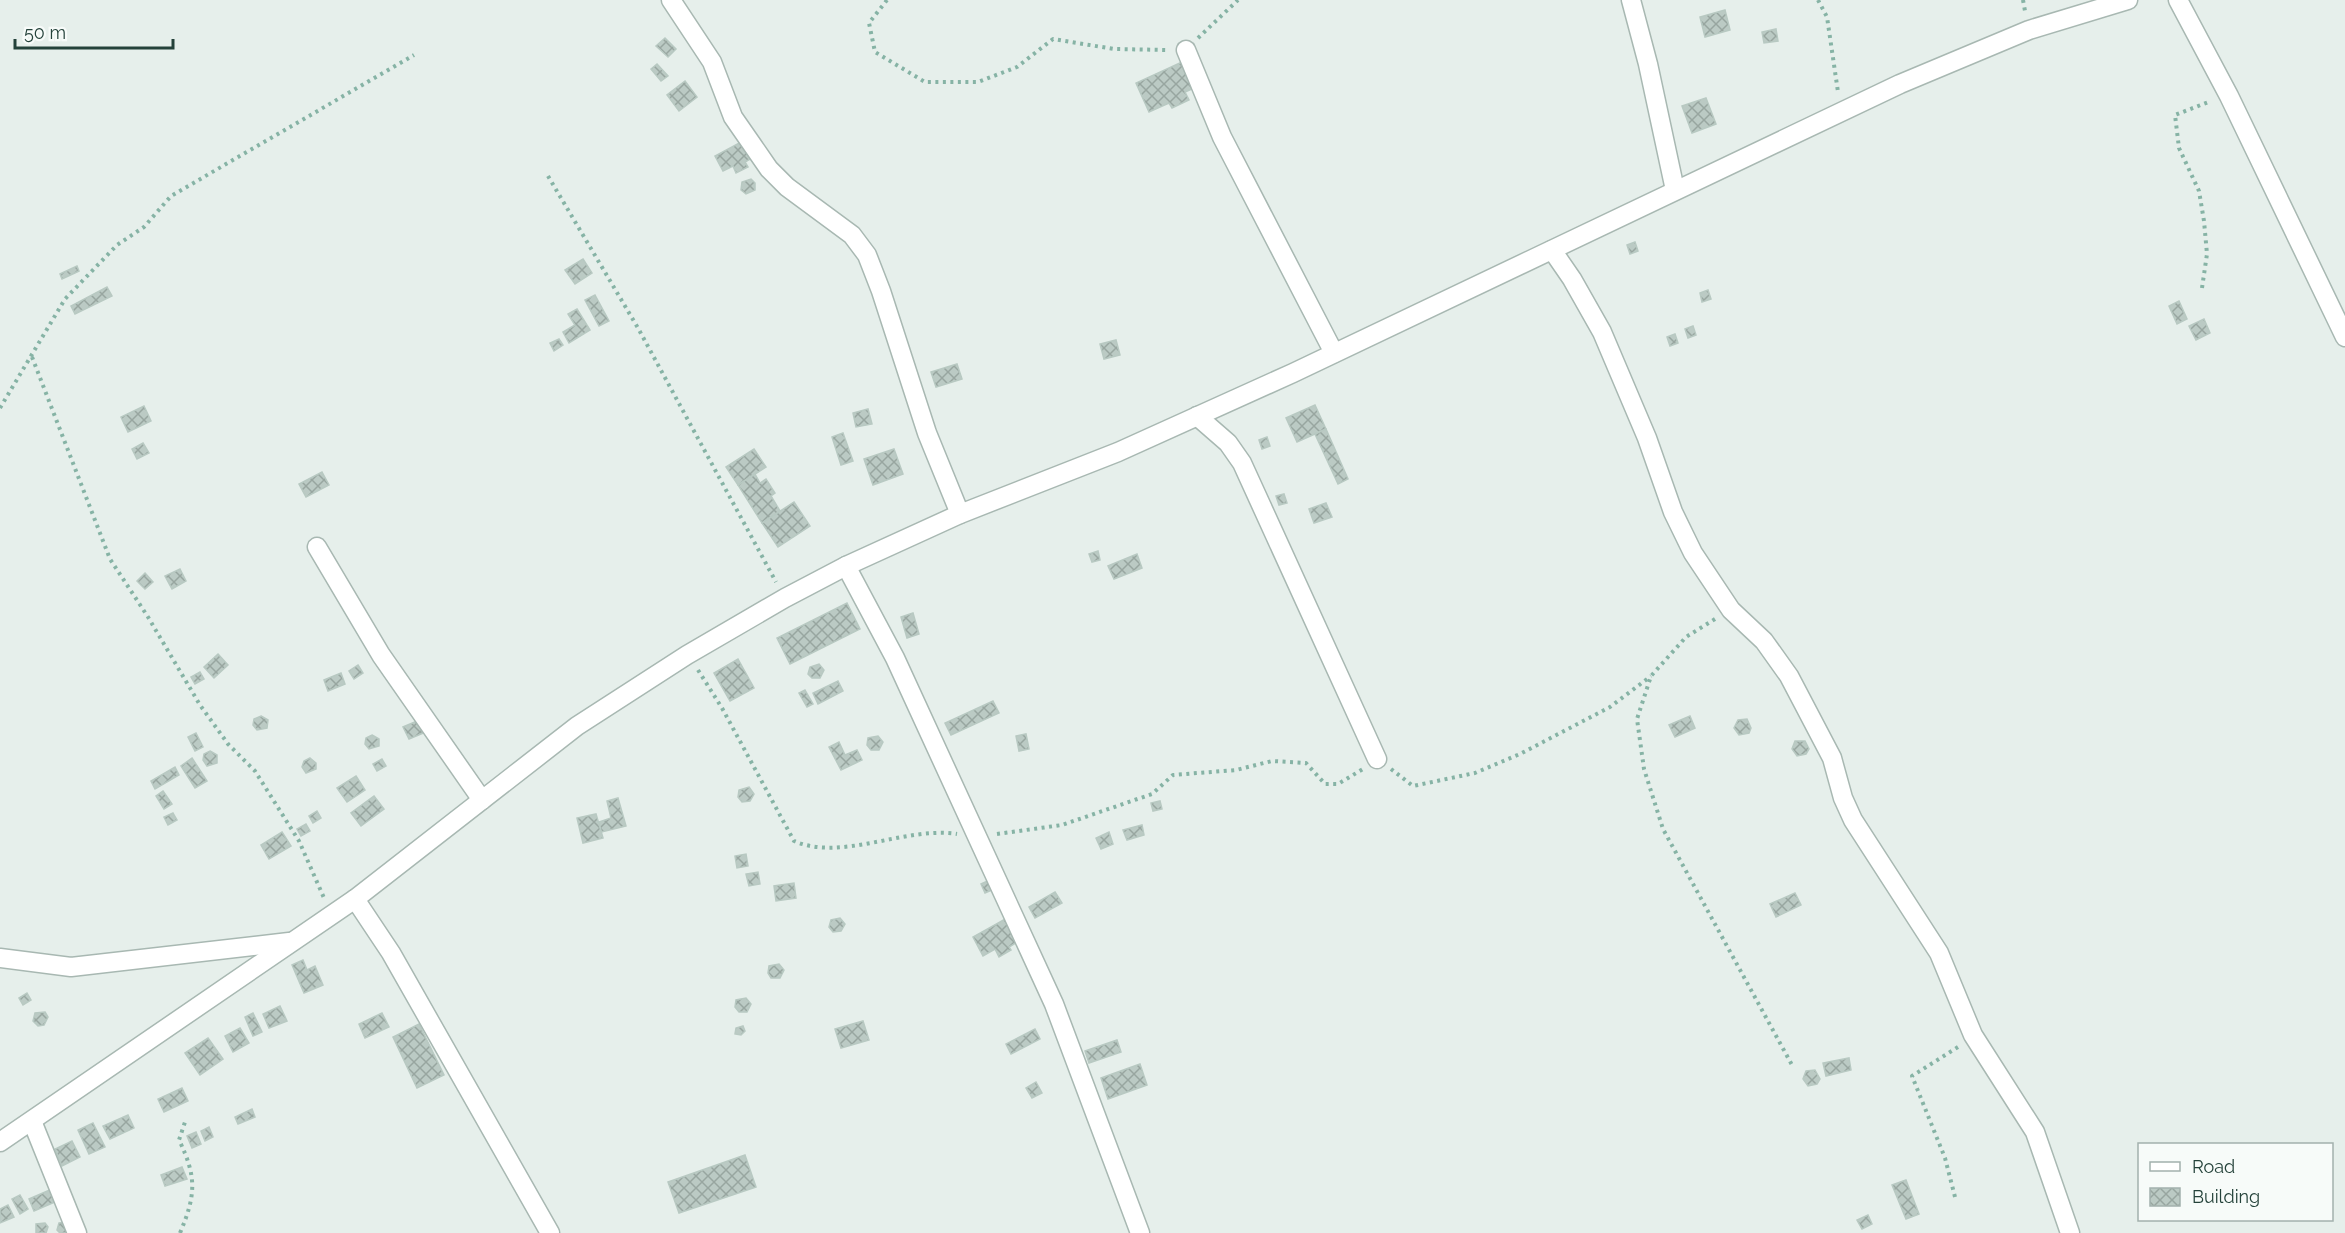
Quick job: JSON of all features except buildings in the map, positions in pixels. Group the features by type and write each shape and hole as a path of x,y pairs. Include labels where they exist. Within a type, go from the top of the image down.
{"street":[{"path":"671,0 712,62 733,117 769,169 787,187 852,236 867,255 881,291 923,423 960,514"},
{"path":"1631,0 1648,64 1675,190"},
{"path":"0,1142 355,899 577,726 687,655 785,598 846,566 960,514 1118,452 1334,353 1900,84 2030,30 2128,0"},
{"path":"2178,0 2229,96 2345,337"},
{"path":"1186,50 1222,137 1334,353"},
{"path":"1551,250 1572,279 1602,332 1647,438 1673,512 1693,553 1731,610 1764,641 1810,714 1832,758 1853,820 1939,953 1973,1035 2035,1132 2070,1233"},
{"path":"1197,416 1228,443 1242,463 1377,759"},
{"path":"317,547 381,655 482,800"},
{"path":"846,566 895,658 1054,1004 1140,1233"},
{"path":"355,899 391,953 550,1233"},
{"path":"0,958 71,968 289,942"},
{"path":"32,1121 77,1233"}],"path":[{"path":"887,0 869,23 875,52 925,82 978,82 1017,67 1053,39 1114,49 1186,50 1238,0"},
{"path":"1818,0 1827,17 1842,112"},
{"path":"0,408 65,299 117,246 144,227 171,196 414,55"},
{"path":"2202,288 2207,254 2204,221 2199,191 2179,148 2175,115 2229,96"},
{"path":"548,176 638,327 785,598"},
{"path":"32,357 110,559 148,617 200,705 228,744 255,771 299,841 331,915"},
{"path":"687,655 722,708 794,841 809,848 853,846 927,834 950,833 978,837 1062,825 1152,794 1173,776 1236,770 1272,761 1306,763 1325,784 1338,784 1377,759 1413,786 1475,773 1520,754 1610,707 1651,676 1686,637 1731,610"},
{"path":"1651,676 1637,719 1644,769 1663,829 1792,1065"},
{"path":"1955,1197 1946,1158 1912,1076 1973,1035"},
{"path":"180,1233 194,1181 189,1160 179,1140 185,1122"}]}
